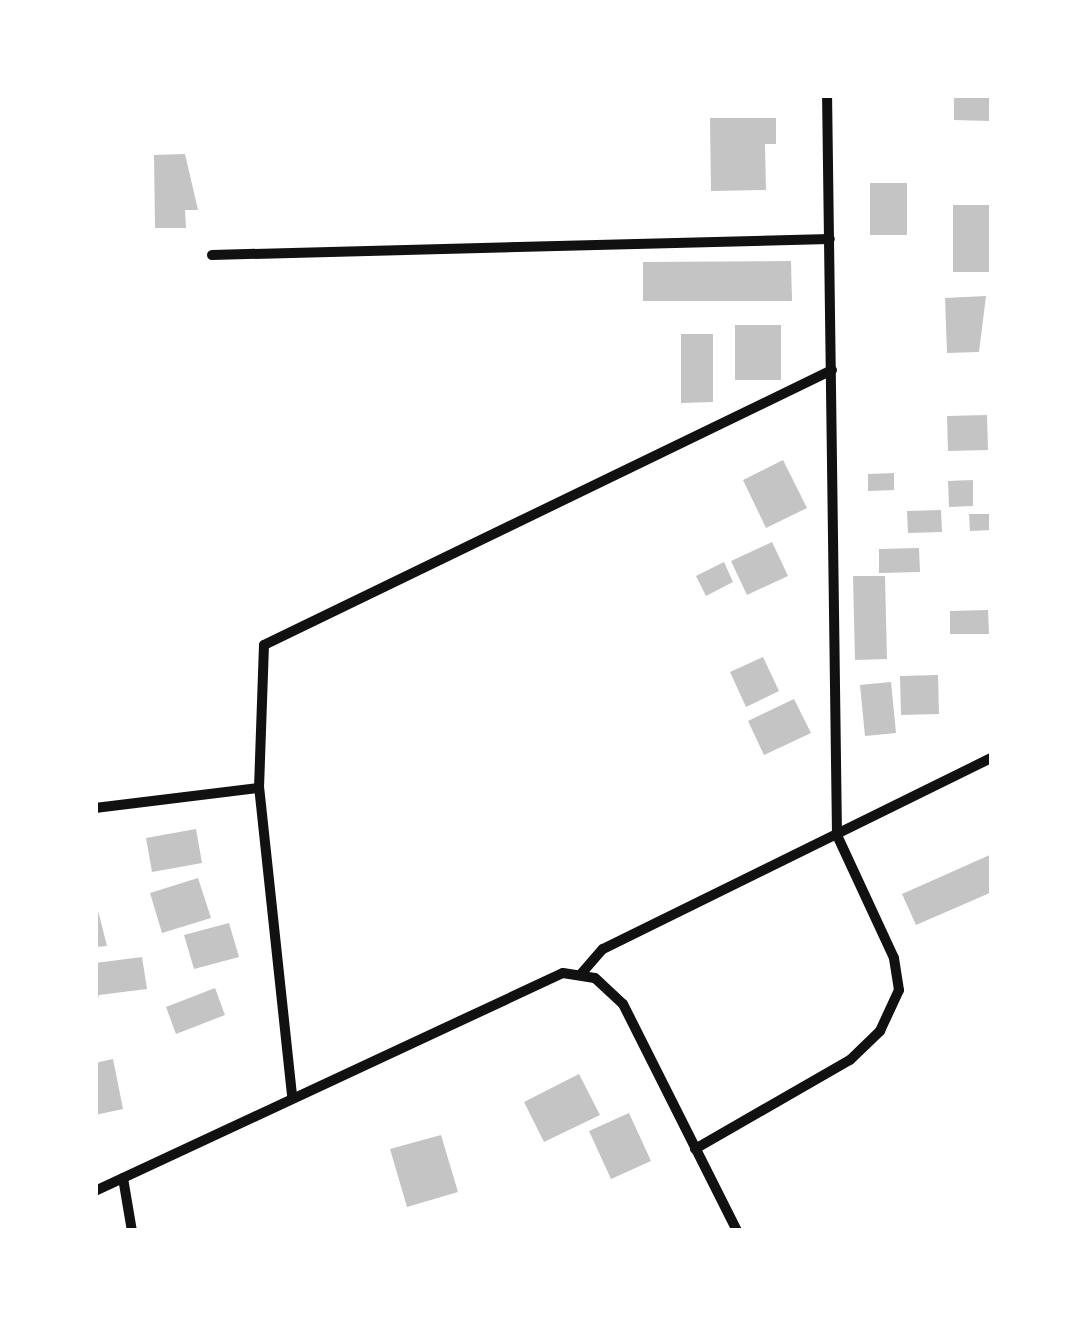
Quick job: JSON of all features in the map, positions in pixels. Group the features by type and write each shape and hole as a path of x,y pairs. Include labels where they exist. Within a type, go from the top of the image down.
{"street":[{"path":"695,1148 850,1060 892,1012 894,958 837,834 828,95"},
{"path":"212,255 830,239"},
{"path":"292,1095 259,788 256,665 264,645 832,370"},
{"path":"580,974 603,949 992,758"},
{"path":"95,808 259,788"},
{"path":"95,1191 539,979 580,974 609,985 623,1004 737,1231"},
{"path":"123,1178 132,1231"}],"building":[{"path":"954,95 990,95 990,121 954,120"},
{"path":"710,118 776,118 776,144 765,144 766,190 711,191"},
{"path":"185,154 198,210 185,210 186,228 155,228 154,155"},
{"path":"870,183 907,183 907,235 870,235"},
{"path":"953,205 992,205 992,272 953,272"},
{"path":"791,261 792,301 643,301 643,262"},
{"path":"986,296 979,352 947,353 945,298"},
{"path":"735,325 781,325 781,380 735,380"},
{"path":"681,334 713,334 713,402 681,403"},
{"path":"987,415 988,450 948,451 947,416"},
{"path":"783,460 807,508 766,528 743,480"},
{"path":"894,473 894,490 868,491 868,474"},
{"path":"973,480 973,506 949,507 948,481"},
{"path":"941,510 942,532 908,533 907,511"},
{"path":"969,514 992,514 992,530 970,531"},
{"path":"772,542 788,576 747,595 731,561"},
{"path":"919,548 920,572 879,573 879,549"},
{"path":"724,562 733,582 706,596 696,576"},
{"path":"853,576 885,576 887,659 855,660"},
{"path":"988,610 989,634 950,634 950,611"},
{"path":"763,657 779,691 746,707 730,672"},
{"path":"938,675 939,714 901,715 900,676"},
{"path":"891,682 896,733 865,736 860,685"},
{"path":"794,699 811,733 764,755 748,721"},
{"path":"196,829 202,863 152,872 146,838"},
{"path":"992,854 992,892 916,925 902,894"},
{"path":"198,878 211,918 162,933 150,893"},
{"path":"95,899 107,946 95,947"},
{"path":"229,923 239,957 194,969 184,935"},
{"path":"142,957 147,989 99,995 95,1011 95,963"},
{"path":"215,988 225,1015 176,1034 166,1007"},
{"path":"113,1059 123,1109 95,1115 95,1063"},
{"path":"579,1074 600,1115 544,1142 524,1102"},
{"path":"629,1113 651,1161 611,1179 589,1131"},
{"path":"441,1135 458,1192 407,1207 390,1149"}]}
